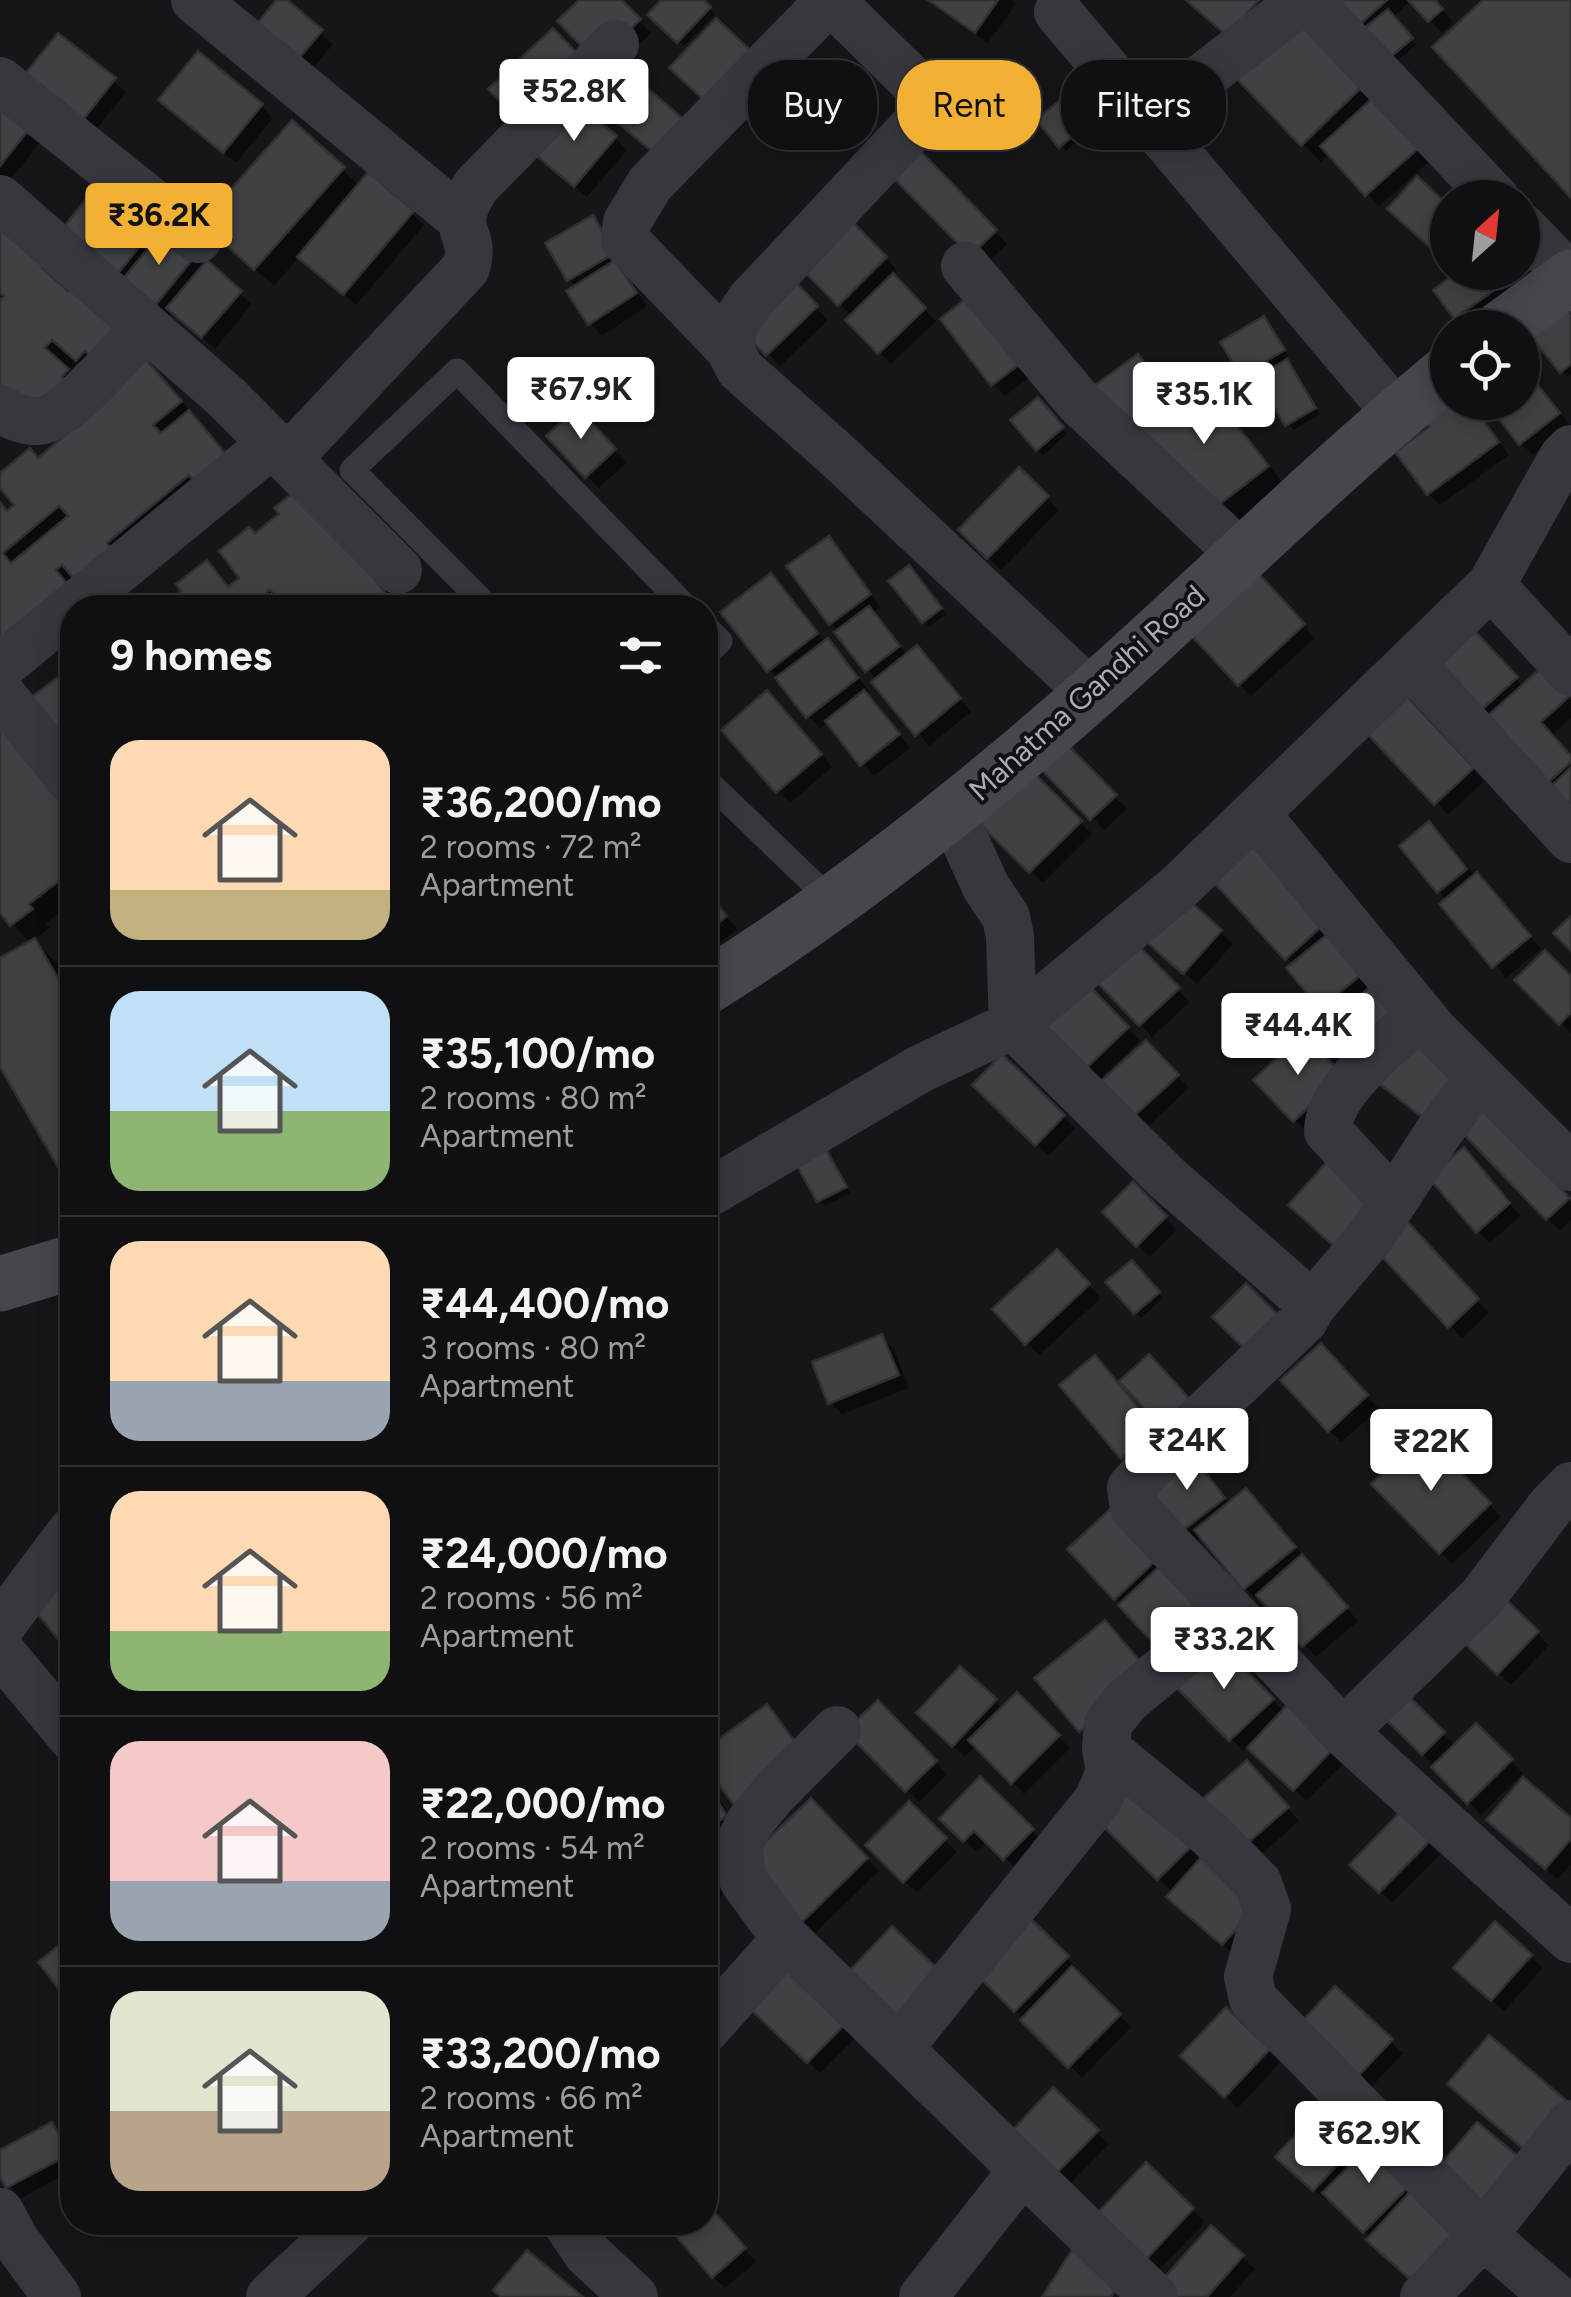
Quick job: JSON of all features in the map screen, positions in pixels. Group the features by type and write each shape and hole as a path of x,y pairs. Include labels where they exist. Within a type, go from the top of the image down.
{"main road":[{"path":"1526,310 1571,277"},
{"name":"Mahatma Gandhi Road","path":"718,979 834,903 952,812 1092,693 1430,387"},
{"path":"0,1284 60,1266"}],"street":[{"path":"196,0 460,218"},
{"path":"729,348 735,323 751,300 915,125 927,106 924,91 830,0 650,184 627,222 625,240 729,348 740,369 1092,693"},
{"path":"1226,60 1306,0 1478,180"},
{"path":"1058,12 1102,60"},
{"path":"93,595 280,451 466,268 470,257 460,218 476,186 616,44"},
{"path":"0,81 198,239"},
{"path":"1172,150 1396,414"},
{"path":"0,199 226,397 398,570"},
{"path":"1540,245 1571,277"},
{"path":"965,266 1079,402 1242,555"},
{"path":"0,409 14,417 39,422 58,415 145,327"},
{"path":"718,1187 1012,1018 1179,887 1491,585 1571,449"},
{"path":"1491,585 1571,672"},
{"path":"0,667 60,621"},
{"path":"1412,665 1571,839"},
{"path":"0,693 60,766"},
{"path":"952,812 986,887 1006,918 1012,1018 1167,1178 1308,1301 1310,1307"},
{"path":"1256,814 1420,1015 1571,1166"},
{"path":"1392,1201 1328,1131 1328,1118 1335,1102 1365,1068 1420,1015"},
{"path":"1480,1077 1371,1236 1310,1307 1304,1320 1131,1488 1134,1508 1343,1732 1571,1939"},
{"path":"1343,1732 1482,1597 1571,1486"},
{"path":"0,1627 60,1547"},
{"path":"900,2047 1098,1800 1110,1772 1106,1749 1108,1724 1126,1701 1232,1613"},
{"path":"0,1651 60,1723"},
{"path":"837,1730 750,1822 738,1846 743,1880 786,1940 1154,2297"},
{"path":"1106,1749 1211,1836 1258,1883 1266,1909 1248,1977 1252,2000 1483,2235 1555,2297"},
{"path":"718,2016 786,1940"},
{"path":"1424,2297 1483,2235 1571,2124"},
{"path":"923,2297 1022,2170"},
{"path":"0,2212 15,2240 57,2297"},
{"path":"270,2297 336,2235"},
{"path":"575,2235 587,2252 634,2297"}],"lane":[{"path":"475,595 352,470 457,372 674,595"},
{"path":"718,791 834,903"}],"building":[{"path":"276,0 287,0 323,30 291,68 249,34"},
{"path":"579,0 622,0 641,19 597,62 557,21"},
{"path":"661,0 704,0 711,7 677,43 647,15"},
{"path":"928,0 998,0 975,33"},
{"path":"1186,0 1259,0 1227,36"},
{"path":"1331,0 1387,0 1356,28"},
{"path":"1408,0 1435,0 1443,9 1428,22"},
{"path":"1483,0 1571,0 1571,198 1432,47"},
{"path":"1388,9 1413,38 1388,59 1363,29"},
{"path":"1305,14 1369,80 1301,146 1237,79"},
{"path":"716,18 761,60 748,60 748,76 715,110 669,68"},
{"path":"553,28 590,67 525,128 488,89"},
{"path":"58,33 116,78 75,130 17,84"},
{"path":"198,51 263,104 223,153 158,100"},
{"path":"631,74 683,119 654,153 601,109"},
{"path":"0,91 37,119 0,166"},
{"path":"1375,96 1421,146 1365,196 1320,146"},
{"path":"1061,99 1059,148 1041,126 1041,116"},
{"path":"574,100 617,136 574,187 531,151"},
{"path":"292,120 345,167 254,270 201,223"},
{"path":"900,150 920,150 997,230 970,256 883,167"},
{"path":"368,172 414,211 343,295 297,257"},
{"path":"104,176 161,220 115,277 59,233"},
{"path":"1417,176 1430,188 1430,247 1387,209"},
{"path":"845,214 887,257 838,306 795,262"},
{"path":"593,215 615,253 567,281 545,243"},
{"path":"0,216 50,260 42,268 68,291 76,283 124,324 93,358 85,351 76,361 52,340 45,348 69,369 62,377 70,385 41,418 0,386 0,300 4,296 0,293"},
{"path":"164,229 196,255 154,307 122,280"},
{"path":"207,260 242,291 201,338 166,308"},
{"path":"615,260 637,293 588,325 566,291"},
{"path":"893,273 926,308 878,354 845,320"},
{"path":"790,276 818,306 766,356 738,326"},
{"path":"1433,290 1494,290 1467,310 1447,310"},
{"path":"969,296 1021,363 991,386 940,319"},
{"path":"1567,310 1571,315 1571,364 1560,373 1540,348 1540,332"},
{"path":"1264,316 1285,350 1241,376 1220,342"},
{"path":"1138,354 1168,394 1124,426 1095,385"},
{"path":"142,355 182,401 153,425 161,433 189,410 231,460 199,487 189,475 107,543 117,555 80,586 62,565 56,570 73,591 60,595 60,602 0,652 0,502 7,511 14,505 0,488 0,473 30,448 38,458 115,393","holes":["59,506 68,516 11,563 3,553"]},
{"path":"1287,359 1316,408 1285,426 1256,377"},
{"path":"1200,379 1269,466 1207,514 1139,427"},
{"path":"1540,388 1560,413 1519,445 1500,420 1540,420"},
{"path":"1038,397 1064,427 1036,451 1010,420"},
{"path":"577,407 616,449 585,478 546,436"},
{"path":"1430,414 1430,420 1483,420 1499,442 1427,495 1395,452 1429,427 1423,418"},
{"path":"1019,467 1049,496 987,559 958,530"},
{"path":"302,486 387,595 274,595 270,590 264,595 176,595 181,591 176,584 207,560 228,587 239,578 219,551 249,527 255,533 279,514 274,508"},
{"path":"829,536 871,594 829,625 786,566"},
{"path":"909,565 942,608 922,623 888,581"},
{"path":"771,573 818,633 767,672 720,612"},
{"path":"1259,574 1305,624 1238,686 1191,635"},
{"path":"869,606 900,646 865,672 834,632"},
{"path":"1472,628 1518,677 1478,713 1433,665"},
{"path":"828,638 858,678 806,718 775,678"},
{"path":"917,645 961,698 915,736 871,682"},
{"path":"1551,659 1571,682 1571,695 1541,722 1571,756 1571,762 1543,787 1483,720"},
{"path":"60,676 60,744 29,699"},
{"path":"1398,687 1474,768 1434,805 1358,724"},
{"path":"767,690 822,754 776,793 721,730"},
{"path":"864,690 900,734 860,766 825,721"},
{"path":"0,723 60,782 60,880 29,904 33,909 10,926 0,913"},
{"path":"1063,740 1117,795 1090,820 1037,765"},
{"path":"1571,767 1571,817 1546,791"},
{"path":"1031,770 1082,821 1029,873 978,822"},
{"path":"1429,821 1467,869 1437,893 1399,846"},
{"path":"1250,844 1324,924 1285,960 1211,879"},
{"path":"1477,872 1531,936 1492,968 1439,904"},
{"path":"1181,893 1222,930 1183,974 1141,937"},
{"path":"718,905 727,916 718,923"},
{"path":"1571,916 1571,951 1553,933"},
{"path":"1330,932 1363,973 1320,1009 1286,968"},
{"path":"35,938 60,982 60,1170 0,1067 0,958"},
{"path":"1131,938 1180,988 1139,1026 1091,976"},
{"path":"1545,950 1571,976 1571,1013 1559,1025 1514,980"},
{"path":"1081,977 1129,1027 1080,1074 1032,1023"},
{"path":"1374,984 1406,1024 1356,1065 1324,1025"},
{"path":"1413,1029 1469,1072 1430,1123 1374,1080"},
{"path":"1303,1033 1343,1075 1293,1122 1253,1080"},
{"path":"1146,1040 1179,1075 1123,1126 1090,1091"},
{"path":"1002,1054 1065,1115 1035,1146 972,1085"},
{"path":"1479,1103 1570,1198 1546,1220 1455,1125"},
{"path":"823,1144 847,1187 817,1202 794,1160"},
{"path":"1464,1147 1510,1203 1476,1233 1428,1177"},
{"path":"1327,1162 1375,1205 1336,1248 1288,1205"},
{"path":"1133,1181 1167,1216 1136,1247 1102,1212"},
{"path":"1405,1219 1479,1299 1448,1328 1373,1247"},
{"path":"1057,1249 1090,1284 1025,1345 992,1309"},
{"path":"1132,1260 1160,1292 1134,1314 1105,1282"},
{"path":"1246,1283 1284,1321 1250,1354 1212,1317"},
{"path":"882,1334 899,1375 828,1404 812,1362"},
{"path":"1321,1343 1368,1395 1328,1432 1280,1380"},
{"path":"1149,1354 1197,1407 1167,1434 1119,1381"},
{"path":"1095,1355 1157,1430 1121,1459 1059,1385"},
{"path":"1423,1434 1491,1503 1439,1554 1371,1484"},
{"path":"1192,1455 1225,1498 1182,1531 1149,1488"},
{"path":"1246,1488 1296,1547 1243,1590 1194,1530"},
{"path":"1118,1502 1165,1552 1114,1600 1067,1549"},
{"path":"1302,1554 1348,1607 1302,1647 1256,1595"},
{"path":"1164,1562 1214,1616 1167,1658 1118,1605"},
{"path":"60,1570 60,1642 25,1598"},
{"path":"1502,1596 1539,1631 1497,1675 1460,1639"},
{"path":"1105,1620 1150,1673 1079,1732 1034,1678"},
{"path":"1220,1643 1274,1699 1229,1741 1175,1686"},
{"path":"960,1666 997,1699 952,1747 916,1713"},
{"path":"1396,1684 1445,1732 1422,1755 1373,1707"},
{"path":"1017,1692 1060,1735 1011,1784 968,1740"},
{"path":"878,1700 937,1761 905,1792 845,1731"},
{"path":"767,1704 806,1757 736,1808 718,1783 718,1740"},
{"path":"1287,1705 1333,1749 1293,1791 1247,1748"},
{"path":"1476,1723 1513,1759 1467,1804 1431,1767"},
{"path":"1247,1760 1289,1807 1241,1849 1199,1802"},
{"path":"980,1776 1034,1829 1003,1860 974,1831 963,1842 939,1819"},
{"path":"1523,1777 1571,1818 1571,1839 1545,1869 1486,1820"},
{"path":"1130,1783 1193,1845 1157,1880 1095,1818"},
{"path":"811,1798 868,1858 801,1923 743,1863"},
{"path":"718,1801 727,1816 718,1822"},
{"path":"909,1801 947,1838 903,1883 865,1845"},
{"path":"1400,1812 1430,1841 1379,1893 1349,1865"},
{"path":"1205,1853 1260,1903 1222,1945 1166,1897"},
{"path":"1031,1919 1069,1956 1014,2012 976,1974"},
{"path":"1495,1921 1532,1955 1491,2001 1453,1968"},
{"path":"892,1926 943,1974 891,2028 841,1980"},
{"path":"60,1945 60,1990 38,1962"},
{"path":"782,1963 846,2023 807,2063 744,2003"},
{"path":"1072,1966 1121,2014 1068,2068 1020,2020"},
{"path":"1335,1986 1393,2039 1350,2085 1292,2032"},
{"path":"1226,2007 1270,2049 1224,2098 1180,2056"},
{"path":"1489,2035 1568,2102 1526,2151 1447,2084"},
{"path":"1053,2087 1099,2130 1052,2178 1007,2136"},
{"path":"1330,2097 1368,2132 1313,2191 1275,2157"},
{"path":"52,2122 60,2136 60,2159 6,2188 0,2177 0,2150"},
{"path":"1477,2122 1520,2158 1478,2209 1434,2172"},
{"path":"1376,2139 1416,2179 1363,2233 1322,2193"},
{"path":"1146,2162 1194,2208 1137,2269 1088,2223"},
{"path":"1416,2185 1461,2225 1412,2281 1366,2240"},
{"path":"718,2216 746,2248 712,2278 675,2235 718,2235"},
{"path":"1211,2225 1244,2255 1207,2297 1167,2297 1156,2287"},
{"path":"527,2250 583,2297 501,2297 493,2290"},
{"path":"1072,2250 1121,2281 1111,2297 1042,2297"}]}
